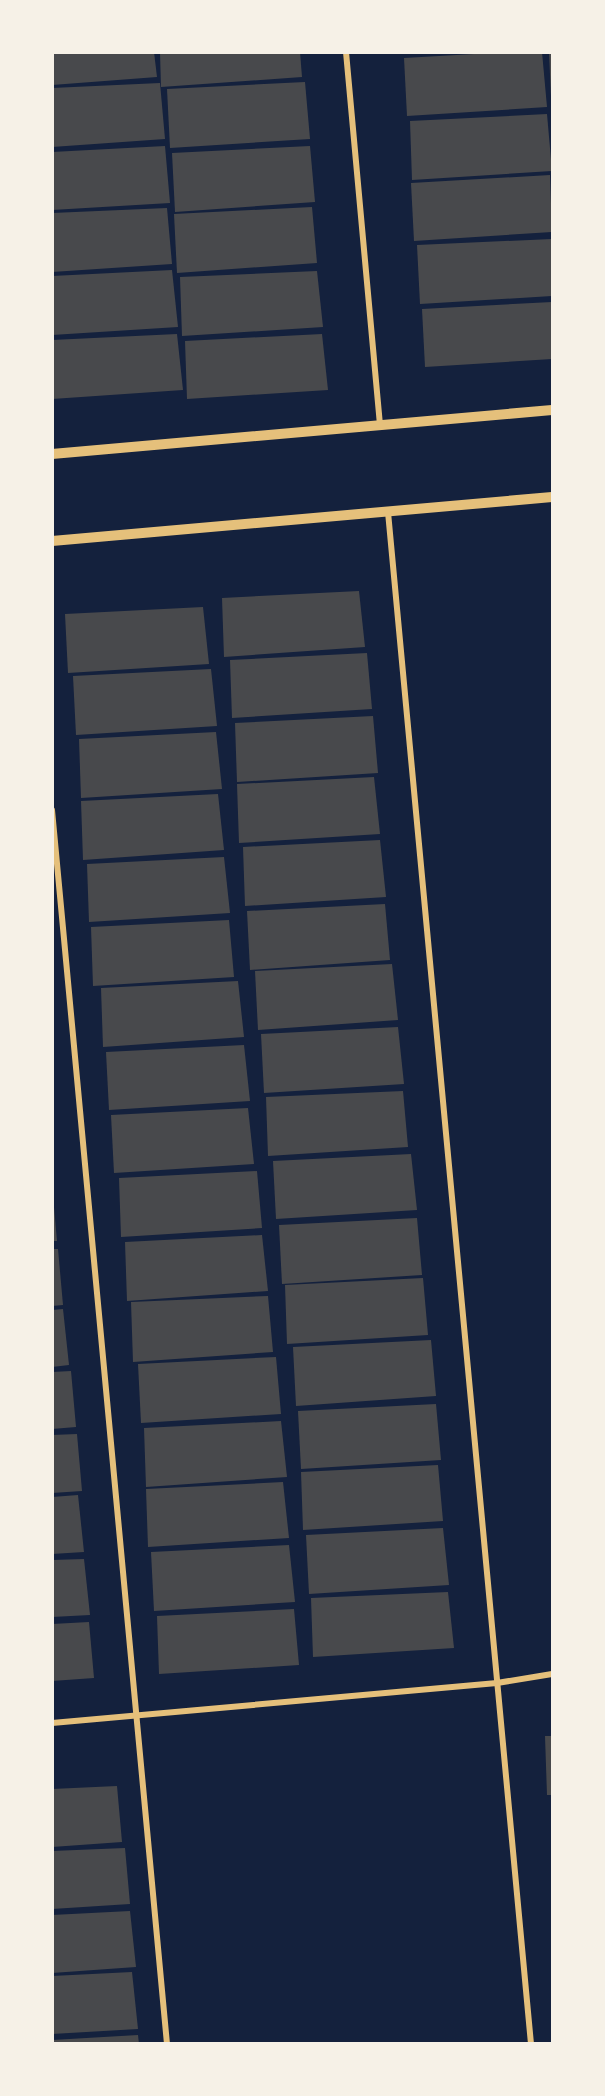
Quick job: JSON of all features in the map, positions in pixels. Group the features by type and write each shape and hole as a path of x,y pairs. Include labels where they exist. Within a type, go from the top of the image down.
{"street":[{"path":"346,52 380,425"},
{"path":"52,454 552,410"},
{"path":"52,542 552,497"},
{"path":"388,512 531,2043"},
{"path":"52,810 167,2043"},
{"path":"52,1723 497,1683 552,1674"}],"building":[{"path":"52,52 154,52 157,77 52,85"},
{"path":"160,52 300,52 302,77 161,87"},
{"path":"542,52 547,107 407,116 404,58"},
{"path":"549,52 552,52 552,97 551,97"},
{"path":"305,82 310,139 170,148 167,89"},
{"path":"160,83 165,139 52,147 52,88"},
{"path":"547,114 552,171 412,180 410,121"},
{"path":"165,146 170,203 52,210 52,152"},
{"path":"310,146 315,202 175,212 172,153"},
{"path":"550,175 552,232 414,241 411,183"},
{"path":"312,207 317,263 177,273 174,214"},
{"path":"167,208 172,264 52,272 52,213"},
{"path":"552,239 552,296 420,304 417,245"},
{"path":"172,270 178,327 52,335 52,276"},
{"path":"317,271 323,327 182,336 180,277"},
{"path":"552,302 552,359 425,367 422,309"},
{"path":"177,334 183,390 52,399 52,340"},
{"path":"322,334 328,390 187,399 185,341"},
{"path":"359,591 365,647 224,657 222,598"},
{"path":"203,607 209,664 68,673 65,614"},
{"path":"367,653 372,709 232,718 230,660"},
{"path":"211,669 217,726 76,735 73,676"},
{"path":"373,716 378,773 237,782 235,723"},
{"path":"216,732 222,789 81,798 79,739"},
{"path":"374,777 380,834 239,843 237,784"},
{"path":"218,794 224,850 83,860 81,801"},
{"path":"380,840 386,897 245,906 243,847"},
{"path":"224,857 230,913 89,922 87,864"},
{"path":"385,904 390,960 250,970 247,911"},
{"path":"229,920 234,977 93,986 91,927"},
{"path":"392,964 398,1020 258,1030 255,971"},
{"path":"238,981 244,1037 103,1047 101,988"},
{"path":"398,1027 404,1084 264,1093 261,1034"},
{"path":"244,1045 250,1101 109,1110 106,1052"},
{"path":"403,1091 408,1147 268,1156 266,1097"},
{"path":"248,1108 254,1164 114,1173 111,1115"},
{"path":"411,1154 417,1210 276,1219 273,1161"},
{"path":"257,1171 262,1228 121,1237 119,1178"},
{"path":"52,1207 54,1207 57,1241 52,1241"},
{"path":"417,1218 422,1275 282,1284 279,1225"},
{"path":"262,1235 268,1291 127,1301 125,1242"},
{"path":"52,1249 58,1249 63,1305 52,1306"},
{"path":"423,1278 428,1335 287,1344 285,1285"},
{"path":"268,1296 273,1352 133,1362 131,1302"},
{"path":"63,1309 69,1365 52,1367 52,1310"},
{"path":"431,1340 436,1396 296,1406 293,1347"},
{"path":"276,1357 281,1414 141,1423 138,1364"},
{"path":"71,1371 76,1427 52,1429 52,1372"},
{"path":"436,1404 441,1460 301,1469 298,1411"},
{"path":"281,1421 287,1477 146,1487 144,1428"},
{"path":"77,1434 82,1491 52,1493 52,1435"},
{"path":"438,1465 443,1521 303,1530 301,1472"},
{"path":"283,1482 289,1538 148,1547 146,1489"},
{"path":"78,1495 84,1552 52,1554 52,1497"},
{"path":"443,1528 449,1585 309,1594 306,1535"},
{"path":"289,1545 295,1602 154,1611 151,1552"},
{"path":"84,1559 90,1615 52,1617 52,1560"},
{"path":"448,1592 454,1648 313,1657 311,1598"},
{"path":"294,1609 299,1665 159,1674 157,1616"},
{"path":"89,1622 94,1678 52,1681 52,1624"},
{"path":"545,1736 552,1736 552,1795 547,1795"},
{"path":"117,1786 122,1842 52,1847 52,1789"},
{"path":"125,1848 130,1904 52,1909 52,1851"},
{"path":"130,1911 136,1967 52,1973 52,1915"},
{"path":"132,1972 138,2029 52,2034 52,1976"},
{"path":"138,2035 139,2044 52,2044 52,2040"}]}
